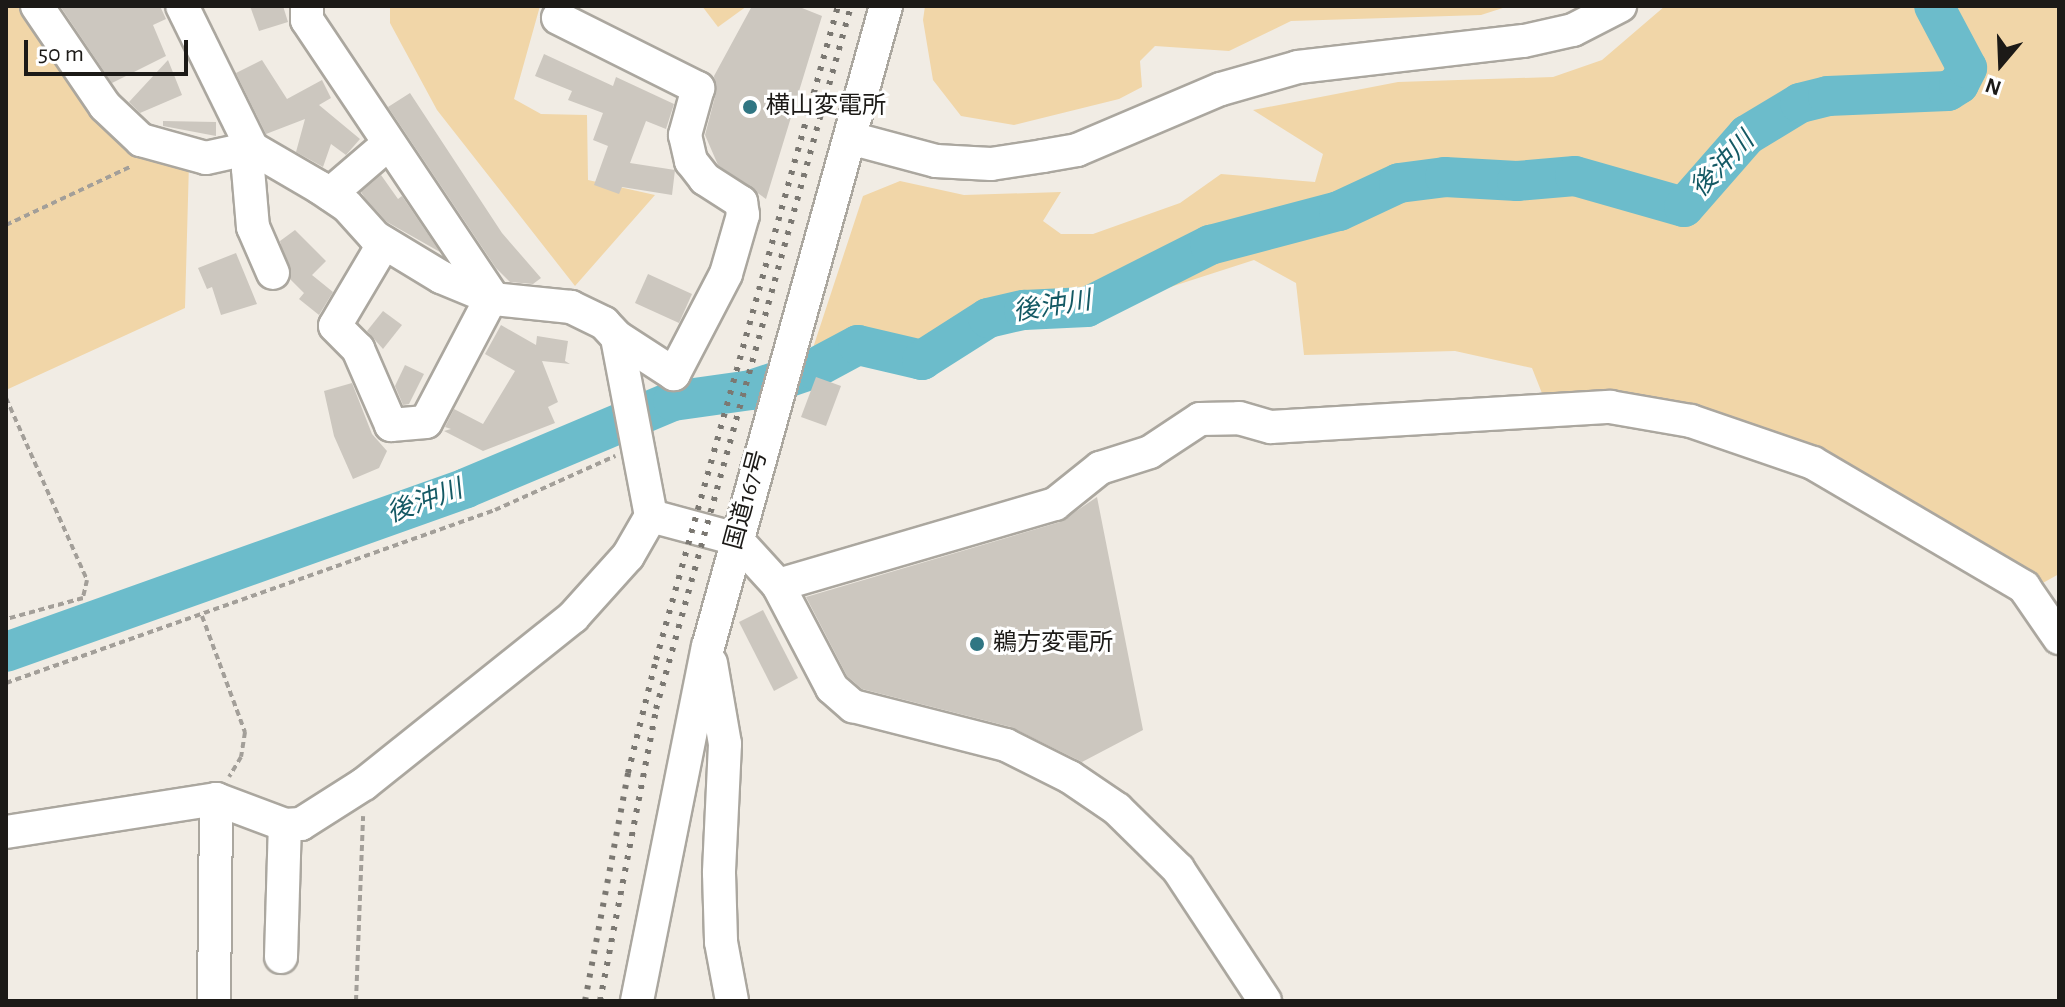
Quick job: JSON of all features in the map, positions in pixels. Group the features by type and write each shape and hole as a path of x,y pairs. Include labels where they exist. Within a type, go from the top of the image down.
{"street":[{"path":"37,6 105,106 141,140 206,158 252,148"},
{"path":"6,832 216,799 285,825 301,824 364,784 573,617 628,556 651,516 620,349 604,323 571,307 493,298 384,243 330,194 252,148 182,6"},
{"path":"307,6 307,20 387,145 493,298"},
{"name":"国道167号","path":"637,1001 708,647 772,404 886,6"},
{"path":"850,138 936,161 991,164 1043,156 1077,150 1221,89 1298,67 1524,41 1573,30 1620,6"},
{"path":"558,18 698,88 685,135 691,161 705,179 741,202 743,215 726,274 674,374 620,349"},
{"path":"330,194 387,145"},
{"path":"252,148 248,169 253,227 273,273"},
{"path":"384,243 335,326 358,349 391,425 426,422 493,298"},
{"path":"778,585 1055,504 1100,468 1150,452 1200,419 1239,418 1271,427 1610,407 1691,421 1813,463 2024,587 2059,638"},
{"path":"651,516 736,539 778,585 832,688 844,700 864,710 1006,745 1070,777 1138,826 1178,869 1265,1001"},
{"path":"708,647 725,744 719,873 721,942 732,1001"},
{"path":"214,1001 216,799"},
{"path":"281,957 285,825"}],"path":[{"path":"6,225 167,149"},
{"path":"6,398 87,580 83,598 6,619"},
{"path":"6,683 495,510 640,447"},
{"path":"202,616 245,732 241,757 216,799"},
{"path":"356,1001 364,784"}],"shaded area":[{"path":"6,6 41,6 71,65 189,163 185,308 6,390"},
{"path":"390,6 540,6 514,99 541,114 587,115 588,180 655,195 575,286 437,110 390,23"},
{"path":"702,6 747,6 718,27"},
{"path":"925,6 1509,6 1481,15 1291,21 1229,51 1155,46 1140,61 1142,87 1119,99 1014,125 961,116 933,80 923,20"},
{"path":"1665,6 2059,6 2059,574 2016,598 1818,474 1658,419 1549,411 1532,368 1455,351 1304,355 1296,283 1254,260 1158,291 1117,313 995,324 965,338 924,346 857,330 825,357 811,354 863,196 900,181 964,195 1061,192 1043,221 1061,234 1093,234 1180,203 1221,174 1315,182 1323,154 1253,110 1398,82 1553,77 1602,60"}],"building":[{"path":"60,6 160,6 166,19 153,25 166,56 112,83"},
{"path":"250,6 283,6 288,22 259,31"},
{"name":"横山変電所","path":"752,6 797,6 822,16 766,199 718,165 705,135 716,93 714,76"},
{"path":"544,54 613,86 616,77 674,104 666,129 646,121 630,163 675,170 672,195 622,187 619,194 594,185 608,146 593,140 603,113 568,100 572,91 535,76"},
{"path":"168,60 182,95 140,113 129,102"},
{"path":"262,60 287,99 322,80 331,98 319,105 360,139 346,155 331,144 323,167 296,152 305,119 266,134 236,73"},
{"path":"410,93 502,233 541,278 533,284 510,282 496,268 388,107"},
{"path":"163,121 216,122 216,136 163,126"},
{"path":"381,175 398,199 402,196 440,252 387,222 365,198 361,192"},
{"path":"295,230 326,261 312,275 333,292 319,315 299,299 304,293 290,279 280,241"},
{"path":"236,253 257,304 221,315 212,287 207,289 198,268"},
{"path":"648,274 692,294 679,323 635,303"},
{"path":"383,311 402,325 383,349 367,331"},
{"path":"501,325 536,345 537,336 568,341 565,361 570,364 542,361 558,402 548,407 555,423 483,451 444,431 451,429 445,427 454,409 483,424 515,371 485,354"},
{"path":"405,365 424,374 409,404 403,405 395,386"},
{"path":"816,377 841,386 826,426 801,417"},
{"path":"352,383 372,434 387,451 379,468 353,479 334,436 324,391"},
{"name":"鵜方変電所","path":"1097,497 1143,730 1082,762 1011,727 862,689 847,676 806,597 1060,522"},
{"path":"763,610 798,678 774,691 739,622"}],"waterway":[{"name":"後沖川","path":"6,652 466,488 673,401 751,390 813,369 858,345 922,360 988,318 1024,310 1087,307 1210,245 1339,211 1399,183 1445,177 1517,181 1575,176 1684,207 1747,135 1800,103 1828,96 1948,91 1959,84 1967,68 1934,6"}],"railway":[{"path":"585,1001 628,773 656,660 838,6"},
{"path":"600,1001 656,709 851,6"}],"place":[{"name":"横山変電所","path":"750,107"},
{"name":"鵜方変電所","path":"977,644"}]}
